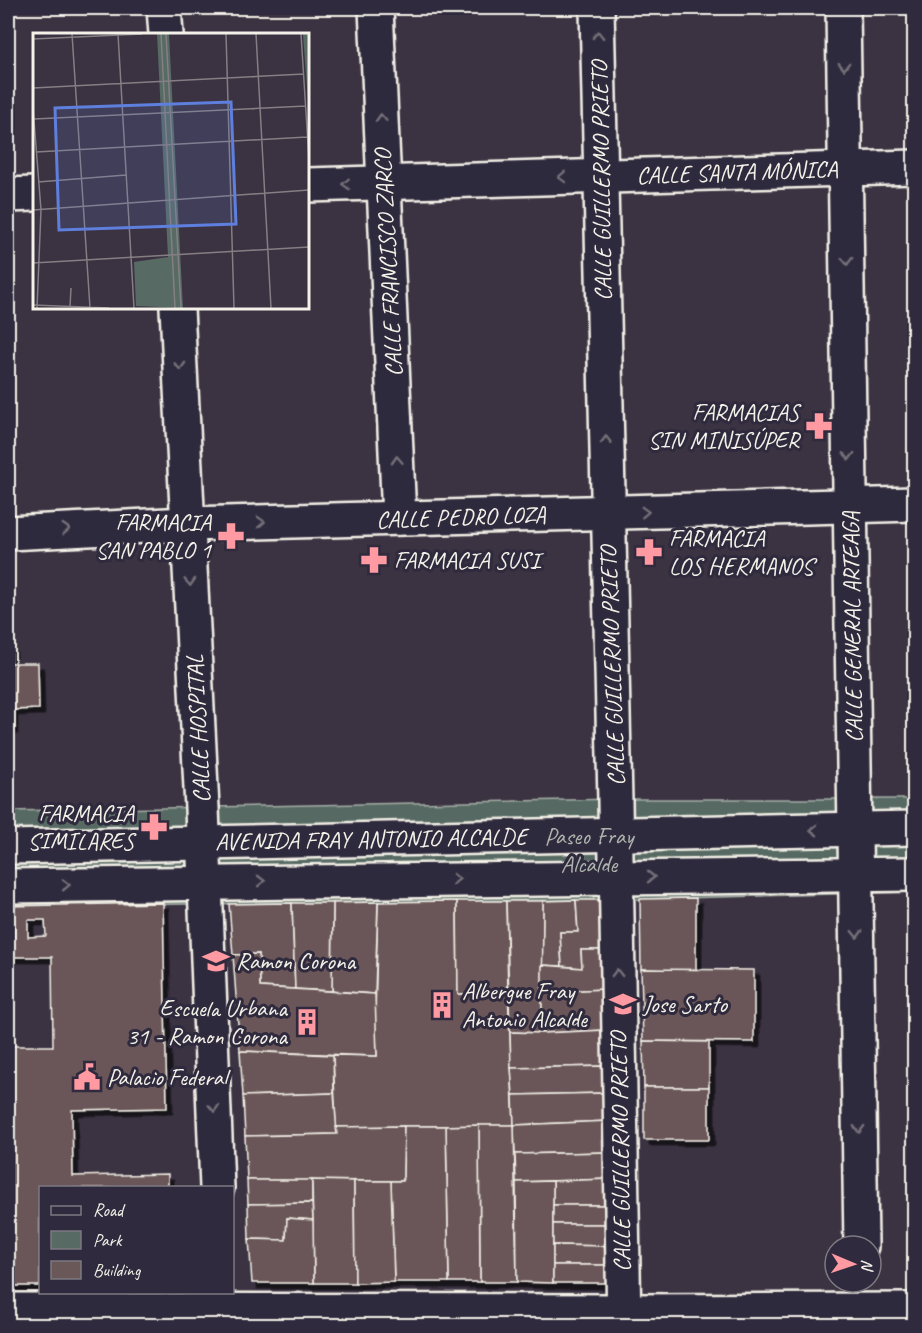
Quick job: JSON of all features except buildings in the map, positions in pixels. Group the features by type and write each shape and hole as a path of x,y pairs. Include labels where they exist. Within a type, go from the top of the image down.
{"street":[{"path":"165,8 166,33"},
{"name":"CALLE FRANCISCO ZARCO","path":"376,8 399,518"},
{"name":"CALLE GUILLERMO PRIETO","path":"597,8 624,1318"},
{"name":"CALLE GENERAL ARTEAGA","path":"843,8 861,1234"},
{"name":"CALLE SANTA MÓNICA","path":"309,185 915,167"},
{"path":"8,195 33,194"},
{"name":"CALLE HOSPITAL","path":"177,309 217,1186"},
{"name":"CALLE PEDRO LOZA","path":"8,532 187,524 915,504"},
{"name":"AVENIDA FRAY ANTONIO ALCALDE","path":"8,847 915,828"},
{"name":"AVENIDA FRAY ANTONIO ALCALDE","path":"8,886 915,874"},
{"path":"8,1310 222,1309 372,1318 754,1318 861,1306 915,1310"}],"green space":[{"name":"Paseo Fray Alcalde","path":"619,799 914,799 914,892 640,899 8,906 8,811"}],"place":[{"name":"FARMACIAS SIN MINISÚPER","path":"819,426"},
{"name":"FARMACIA SAN PABLO 1","path":"231,536"},
{"name":"FARMACIA LOS HERMANOS","path":"649,552"},
{"name":"FARMACIA SUSI","path":"374,560"},
{"name":"FARMACIA SIMILARES","path":"154,827"},
{"name":"Ramon Corona","path":"216,961"},
{"name":"Jose Sarto","path":"623,1004"},
{"name":"Albergue Fray Antonio Alcalde","path":"442,1005"},
{"name":"Escuela Urbana 31 - Ramon Corona","path":"307,1022"},
{"name":"Palacio Federal","path":"87,1077"}]}
